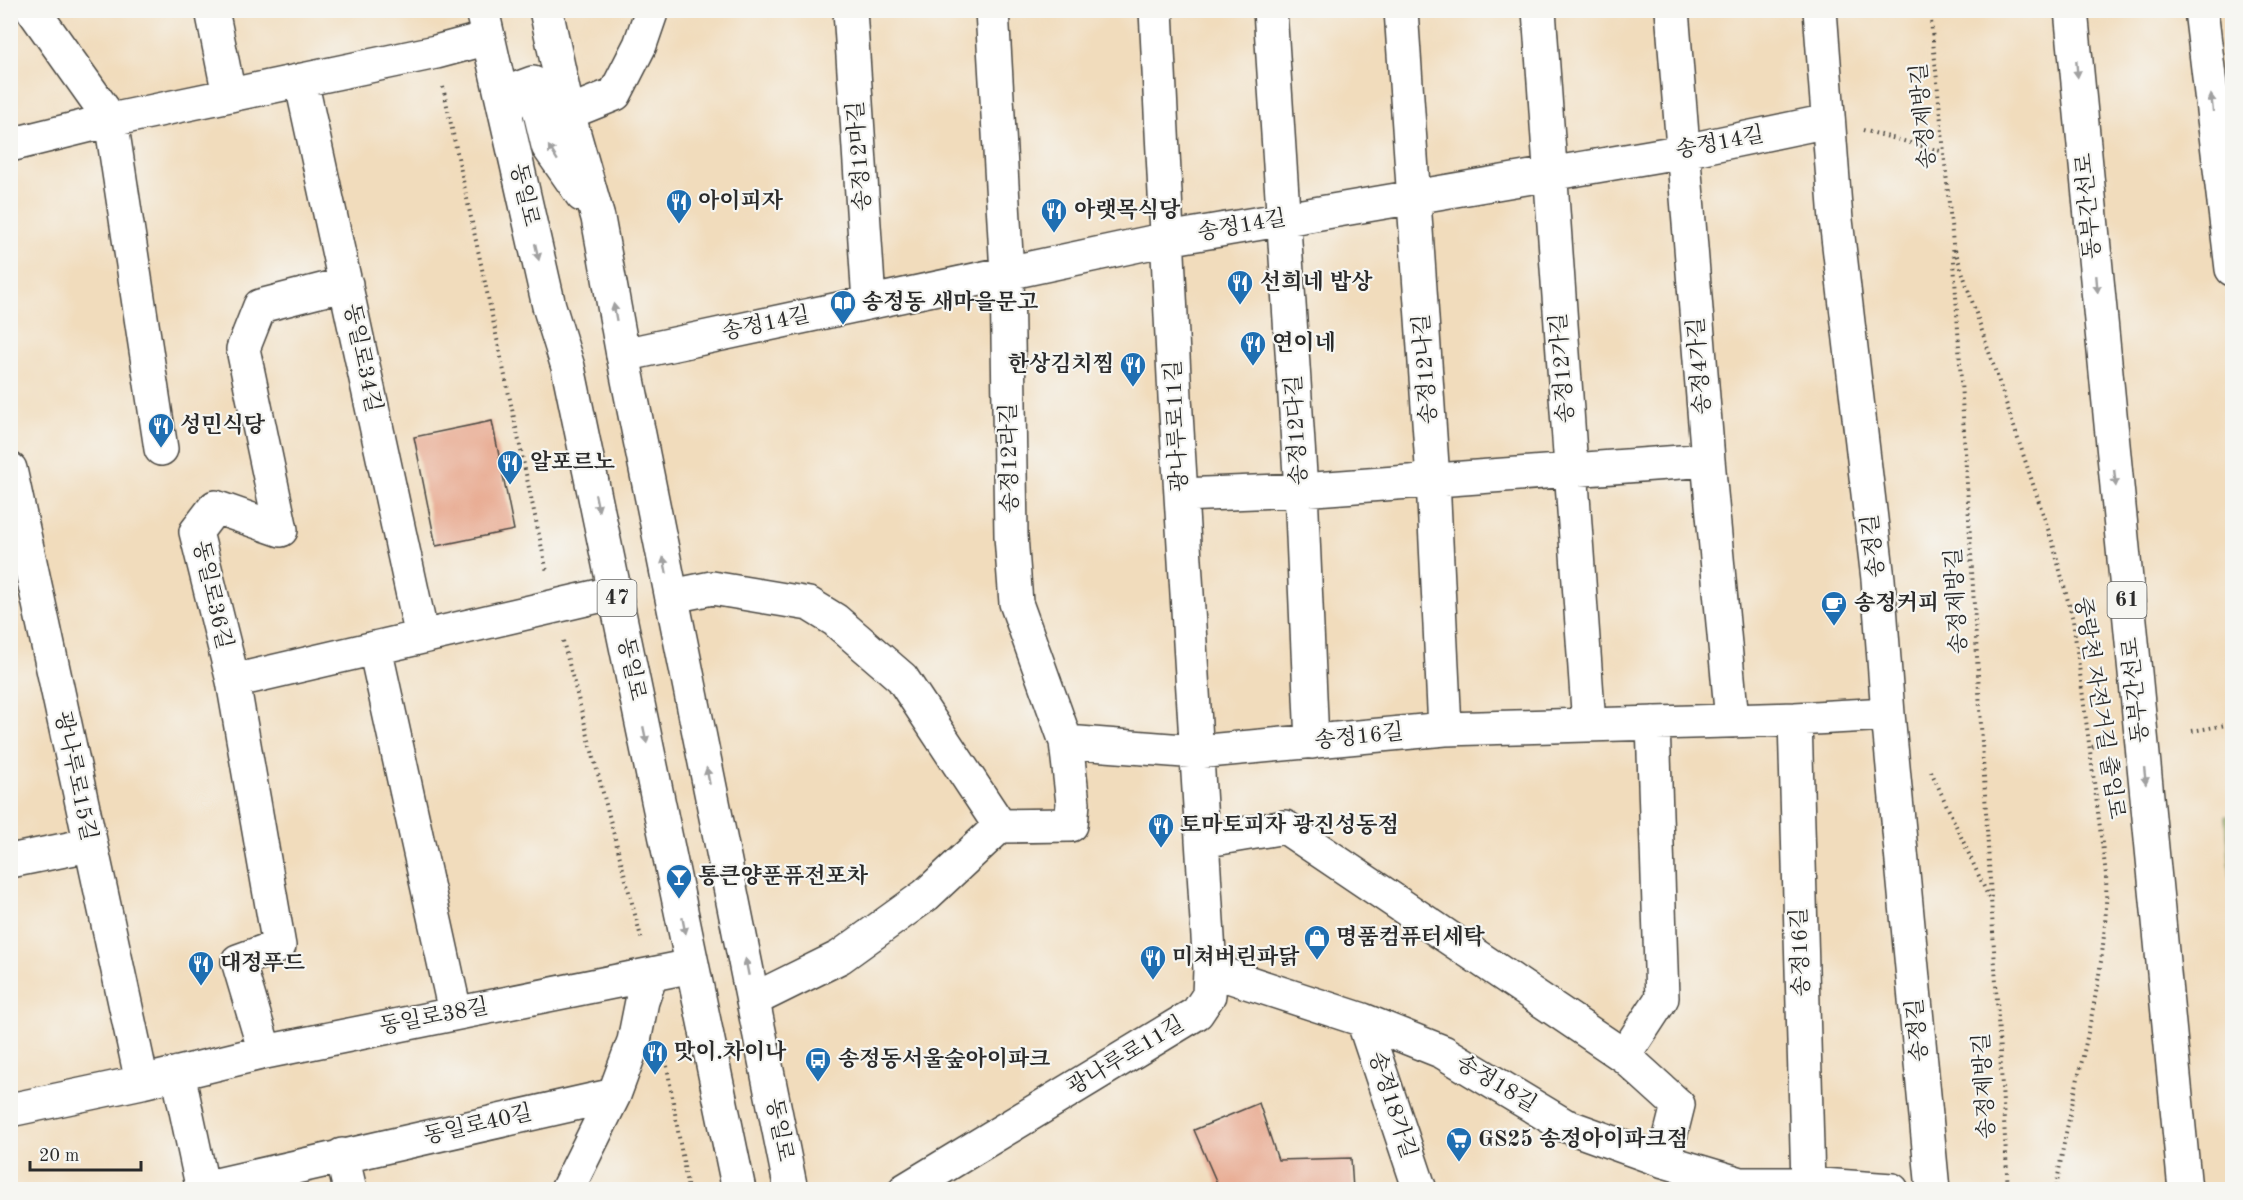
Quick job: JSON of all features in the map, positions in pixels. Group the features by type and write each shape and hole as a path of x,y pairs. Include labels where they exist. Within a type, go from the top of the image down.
{"main road":[{"path":"33,10 111,120 161,449"},
{"path":"212,10 229,95"},
{"name":"동일로","path":"546,10 568,113 598,219 623,355 791,1190"},
{"path":"568,113 615,94 640,45 652,10"},
{"name":"송정12마길","path":"850,10 869,302"},
{"name":"송정12라길","path":"992,10 1007,273 1011,536 1016,603 1066,742 1073,803 1071,825 1000,826"},
{"name":"광나루로11길","path":"905,1190 1197,1013 1209,996 1210,970 1181,495 1156,10"},
{"name":"송정12다길","path":"1270,10 1301,490 1312,742"},
{"name":"송정12나길","path":"1401,10 1433,480 1445,729"},
{"name":"송정12가길","path":"1539,10 1589,725"},
{"name":"송정4가길","path":"1672,10 1708,460 1732,721"},
{"name":"송정길","path":"1820,10 1836,220 1878,579 1887,714 1933,1190"},
{"name":"동부간선로","path":"2071,10 2185,1190"},
{"path":"2201,10 2230,257"},
{"path":"10,145 111,120 301,80 485,24"},
{"name":"동일로","path":"485,24 549,306 567,367 616,592 738,1190"},
{"name":"동일로34길","path":"301,80 422,637"},
{"path":"506,116 514,90 533,83 548,146 598,219"},
{"name":"송정14길","path":"623,355 1167,239 1684,151 1828,121"},
{"name":"동일로36길","path":"265,1052 238,961 279,946 233,681 196,532 215,507 281,530 243,349 260,306 345,284"},
{"path":"1181,495 1301,490 1708,460"},
{"name":"광나루로15길","path":"10,469 89,845 142,1082"},
{"path":"672,596 712,588 809,604 835,620 902,678 1000,826 926,896 849,950 753,1000"},
{"name":"동일로36길","path":"233,681 616,592"},
{"path":"375,648 455,1012"},
{"name":"송정16길","path":"1066,742 1197,752 1445,729 1795,719 1887,714"},
{"name":"송정16길","path":"1795,719 1808,1184"},
{"path":"1624,1056 1662,998 1653,723"},
{"path":"1202,841 1285,827 1624,1056 1678,1105 1664,1161"},
{"path":"10,861 89,845"},
{"name":"동일로38길","path":"10,1110 142,1082 265,1052 692,966"},
{"name":"송정18길","path":"1210,970 1363,1020 1443,1052 1563,1125 1664,1161 1741,1184 1808,1184 1892,1190"},
{"path":"567,1190 614,1095 634,1041 642,1001 651,975"},
{"name":"송정18가길","path":"1363,1020 1420,1190"},
{"path":"178,1073 203,1189"},
{"name":"동일로40길","path":"203,1189 342,1155 614,1095"},
{"path":"342,1155 350,1190"}],"path":[{"name":"송정제방길","path":"1930,10 1953,244 2008,1190"},
{"path":"1828,121 1944,152"},
{"name":"중랑천 자전거길 출입로","path":"1953,244 2053,544 2073,620 2092,747 2106,874 2108,912 2095,1003 2056,1190"},
{"path":"2192,730 2232,724"},
{"path":"2092,747 2104,744"},
{"path":"1929,766 1991,901"}],"green space":[{"path":"2226,816 2232,816 2232,903"}],"building":[{"path":"492,421 514,530 436,546 414,437"},
{"path":"1259,1103 1278,1160 1351,1158 1353,1190 1220,1190 1194,1130"}],"place":[{"name":"아이피자","path":"679,225"},
{"name":"아랫목식당","path":"1054,234"},
{"name":"선희네 밥상","path":"1240,306"},
{"name":"송정동 새마을문고","path":"843,326"},
{"name":"연이네","path":"1253,367"},
{"name":"한상김치찜","path":"1133,388"},
{"name":"성민식당","path":"161,449"},
{"name":"알포르노","path":"510,486"},
{"name":"송정커피","path":"1834,627"},
{"name":"토마토피자 광진성동점","path":"1161,849"},
{"name":"통큰양푼퓨전포차","path":"679,900"},
{"name":"명품컴퓨터세탁","path":"1317,961"},
{"name":"미쳐버린파닭","path":"1153,981"},
{"name":"대정푸드","path":"201,987"},
{"name":"맛이.차이나","path":"655,1076"},
{"name":"송정동서울숲아이파크","path":"818,1083"},
{"name":"GS25 송정아이파크점","path":"1459,1163"}]}
